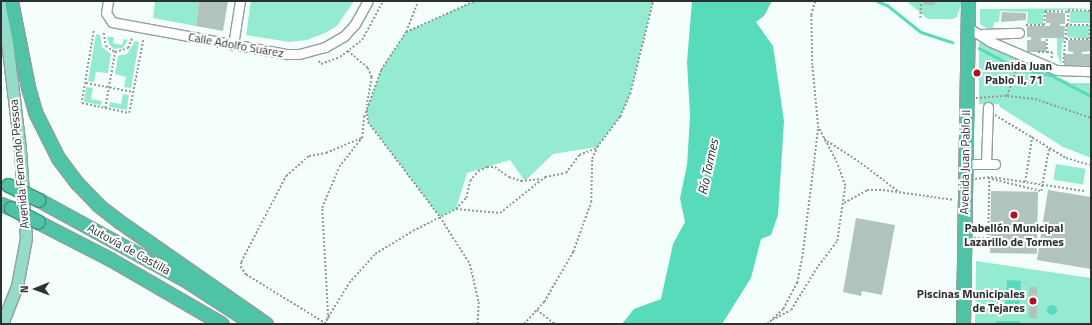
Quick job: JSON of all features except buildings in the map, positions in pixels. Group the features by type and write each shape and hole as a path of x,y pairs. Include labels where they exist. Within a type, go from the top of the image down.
{"highway":[{"path":"11,1 28,87 35,112 58,158 77,183 98,205 120,222 266,324"},
{"name":"Avenida Juan Pablo II","path":"963,324 968,1"},
{"name":"Autovía de Castilla","path":"4,184 39,200 187,281 253,324"},
{"name":"Autovía de Castilla","path":"4,206 110,259 222,324"}],"main road":[{"name":"Avenida Fernando Pessoa","path":"2,1 21,164 26,238 17,286 2,324"}],"street":[{"name":"Calle Adolfo Suárez","path":"108,1 108,19 119,23 287,54 299,54 325,47 344,36 355,24 368,1"},
{"path":"233,45 240,1"},
{"path":"967,27 982,34 989,41 1056,70 1091,71"},
{"path":"982,34 1019,33"},
{"path":"965,164 991,164 988,110"}],"path":[{"path":"319,60 321,64 348,51 362,40 383,1"},
{"path":"328,319 322,208 340,167 362,138 367,109 381,70 406,32 418,1"},
{"path":"406,32 475,1"},
{"path":"524,324 537,310 573,252 591,202 591,173 597,147 620,117 630,94 653,1"},
{"path":"767,324 782,309 797,283 802,258 818,128 812,65 811,15 814,1"},
{"path":"920,18 921,1"},
{"path":"1026,25 1044,25 1045,12 1091,10"},
{"path":"1063,66 1068,12"},
{"path":"1066,39 1089,40 1090,25 1068,25"},
{"path":"94,31 82,103 130,113 143,40"},
{"path":"104,33 106,46 116,52 128,48 132,38"},
{"path":"1047,39 1047,52"},
{"path":"348,51 368,68 372,77 367,96 368,122 440,217 462,249 475,277 479,302 478,324"},
{"path":"105,108 116,52"},
{"path":"1033,52 1052,52 1052,63"},
{"path":"1091,52 1091,67"},
{"path":"1007,96 1017,65"},
{"path":"85,83 133,92"},
{"path":"976,98 1007,96 1035,99 1091,118"},
{"path":"988,110 1066,158 1090,165"},
{"path":"769,321 791,310 816,269 837,241 843,203 842,176 818,128"},
{"path":"1025,182 1032,137"},
{"path":"362,138 326,153 309,156 286,176 241,262 241,268 246,274 325,324 349,283 375,254 456,209 466,198 470,181 478,171 487,167 495,167 509,177 521,181 543,178 566,173 579,155 597,147"},
{"path":"824,139 861,163 898,192"},
{"path":"988,179 1041,191 1049,148"},
{"path":"456,209 500,213 543,178"},
{"path":"975,179 1025,182 1084,191"},
{"path":"974,238 989,239 988,179"},
{"path":"843,203 867,190 898,192 954,200"},
{"path":"537,310 556,324"}],"shaded area":[{"path":"155,1 199,1 196,26 153,18"},
{"path":"251,1 354,1 337,26 325,33 307,40 289,42 246,35"},
{"path":"475,1 653,1 630,94 620,117 597,147 553,154 525,181 510,160 467,173 456,209 440,217 368,122 367,109 381,70 406,32"},
{"path":"906,1 961,1 961,6 957,17 953,19 928,19"},
{"path":"1091,8 1044,11 1043,24 1027,24 1028,12 1000,11 999,22 994,22 993,28 986,28 980,24 980,9"},
{"path":"1070,11 1091,11 1091,23 1070,23"},
{"path":"1067,26 1089,26 1089,39 1067,37"},
{"path":"96,34 100,35 102,47 111,54 108,73 96,72 94,82 88,81"},
{"path":"107,37 114,37 113,43 122,45 124,39 128,40 123,48 114,49 109,44"},
{"path":"1057,37 1064,38 1064,42 1062,43 1061,65 1057,53"},
{"path":"135,41 139,42 131,88 124,87 126,77 115,74 118,56 127,54"},
{"path":"979,42 1071,83 1091,83 1091,158 1063,147 1000,107 999,104 979,104"},
{"path":"86,87 93,88 91,99 102,101 101,105 84,102"},
{"path":"123,94 129,95 127,110 109,107 110,102 121,104"},
{"path":"1056,164 1086,169 1083,184 1053,180"},
{"name":"Piscinas Municipales de Tejares","path":"976,261 1091,278 1091,324 975,324"}],"water":[{"name":"Río Tormes","path":"692,1 772,1 764,16 756,22 773,46 784,121 778,215 771,235 761,239 751,278 722,324 622,324 634,309 661,299 673,244 685,222 680,198 687,165 690,116 687,62"},
{"path":"1007,280 1021,281 1019,310 1005,309"},
{"path":"1050,305 1054,305 1057,310 1054,315 1050,315 1047,312 1047,308"},
{"path":"996,321 1020,321 1020,324 996,324"}],"waterway":[{"path":"877,1 887,5 921,32 952,42"},
{"path":"979,48 1019,69 1051,75 1091,96"}],"place":[{"name":"Avenida Juan Pablo II, 71","path":"977,73"},
{"name":"Pabellón Municipal Lazarillo de Tormes","path":"1014,215"},
{"name":"Piscinas Municipales de Tejares","path":"1033,301"}]}
